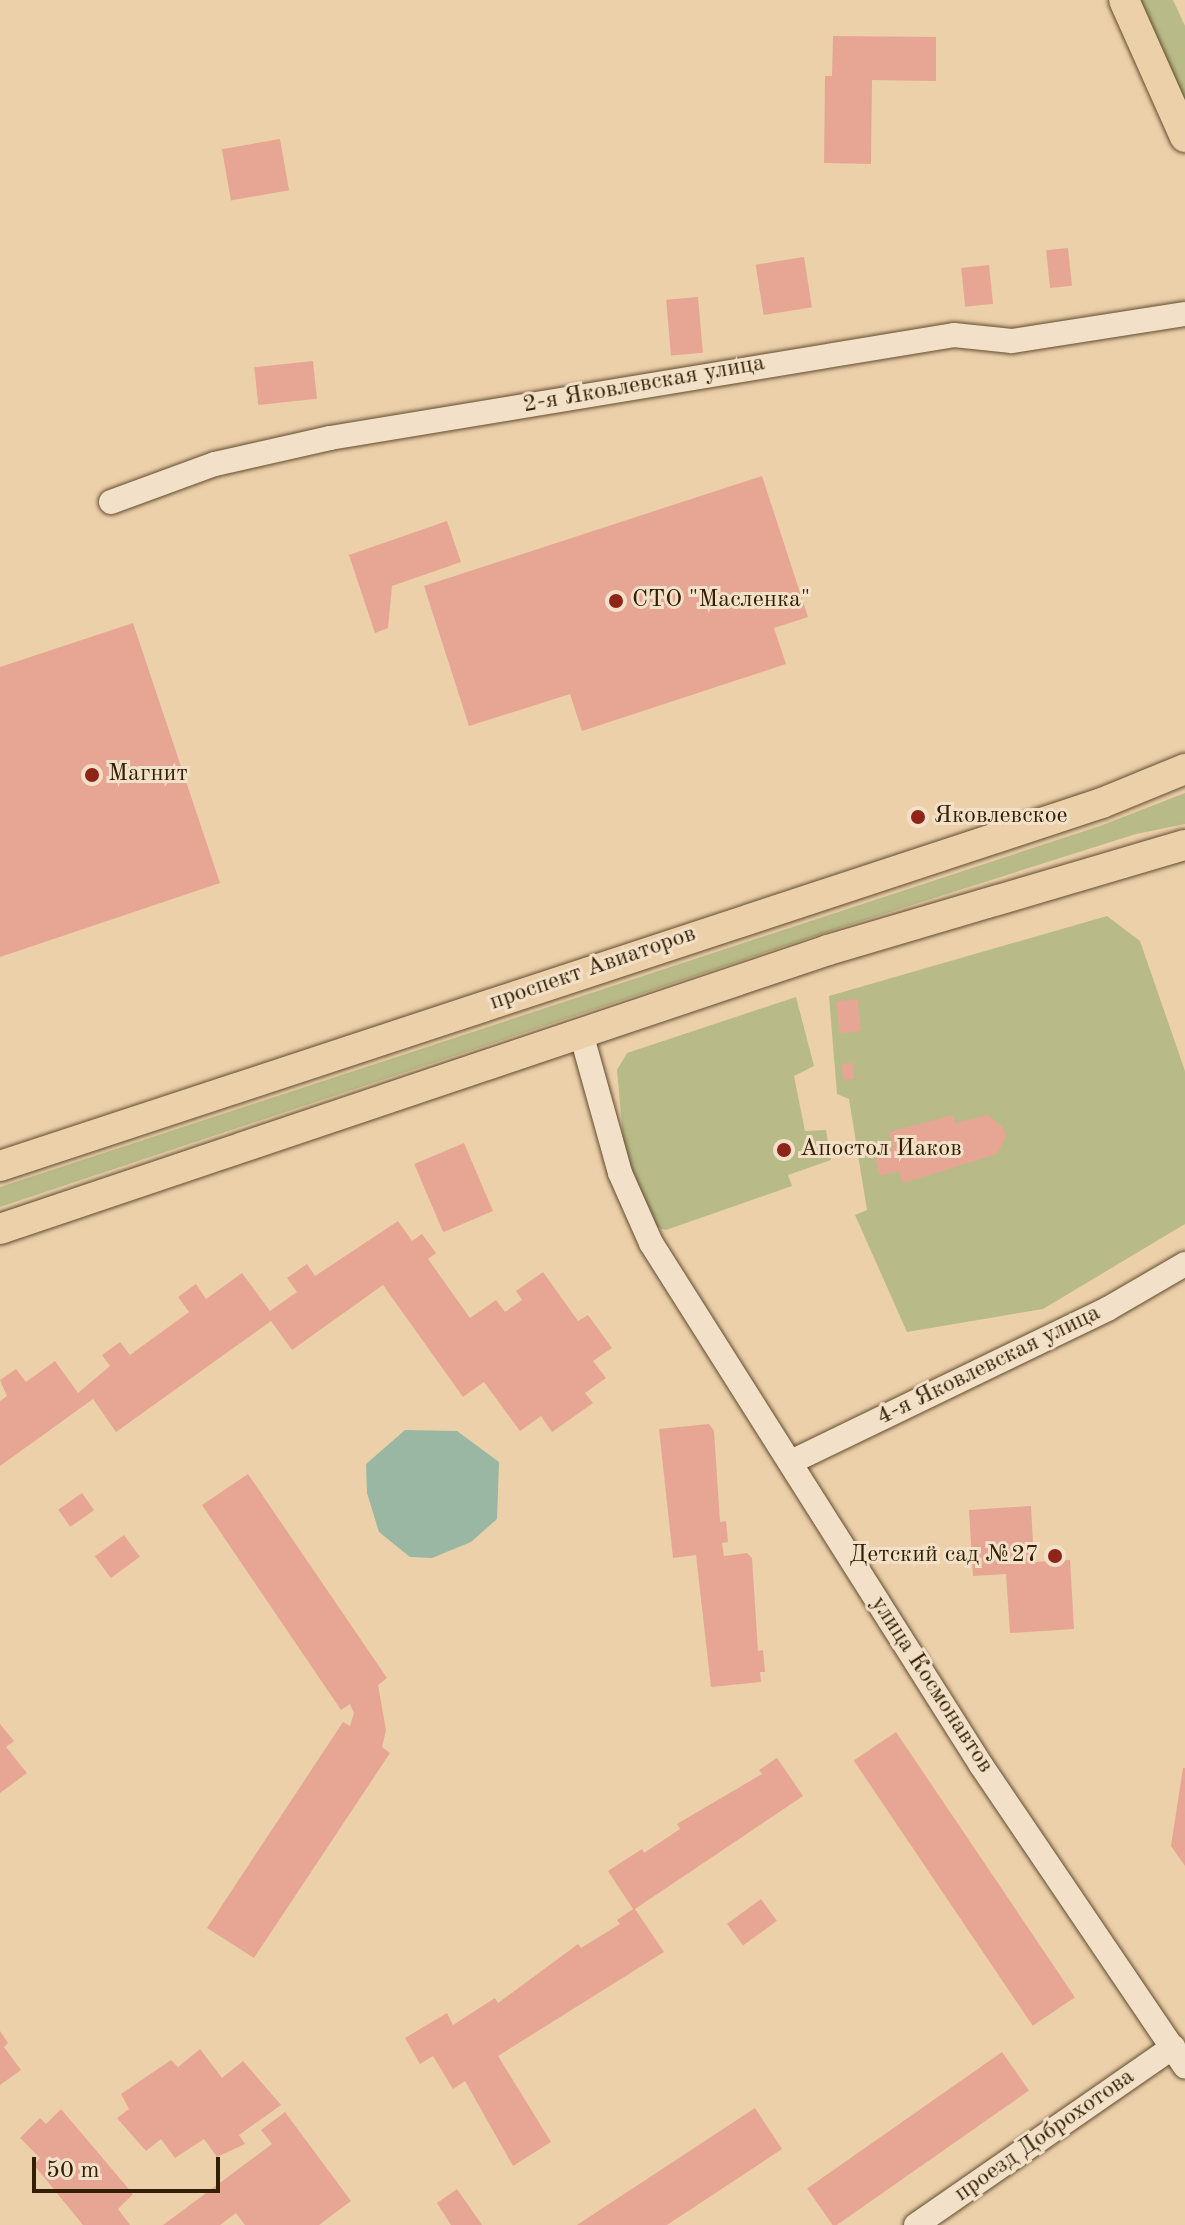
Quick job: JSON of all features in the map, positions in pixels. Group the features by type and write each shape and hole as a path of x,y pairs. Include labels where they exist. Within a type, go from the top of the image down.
{"main road":[{"path":"1124,0 1185,137"},
{"name":"проспект Авиаторов","path":"0,1166 1102,803 1185,769"},
{"path":"0,1229 828,950 1185,845"}],"street":[{"name":"2-я Яковлевская улица","path":"111,502 215,464 330,438 954,335 1012,341 1185,314"},
{"name":"улица Космонавтов","path":"581,1033 620,1173 639,1221 981,1765 1179,2056"},
{"name":"4-я Яковлевская улица","path":"791,1462 1109,1308 1185,1264"},
{"name":"проезд Доброхотова","path":"916,2225 1179,2056"}],"green space":[{"path":"1139,0 1173,0 1185,26 1185,105"},
{"path":"1185,793 1185,824 1136,834 824,933 0,1207 0,1187 1100,826"},
{"path":"1107,916 1140,941 1185,1071 1185,1224 1043,1309 907,1332 855,1215 867,1210 849,1099 837,1094 829,996"},
{"path":"796,997 814,1066 794,1076 805,1131 826,1130 831,1160 788,1175 792,1186 666,1230 652,1226 625,1160 617,1070 627,1053"}],"shaded area":[{"path":"405,1430 457,1431 499,1462 497,1519 471,1542 432,1558 410,1557 379,1532 367,1493 366,1464"}],"building":[{"path":"833,36 936,37 936,81 872,80 871,164 824,163 825,76 832,76"},
{"path":"280,139 289,190 231,200 222,149"},
{"path":"1068,248 1072,286 1050,288 1046,250"},
{"path":"804,257 812,307 764,315 756,265"},
{"path":"989,265 993,304 965,307 961,268"},
{"path":"698,297 703,353 671,356 666,300"},
{"path":"313,361 317,399 258,405 254,367"},
{"name":"СТО \"Масленка\"","path":"762,476 808,617 774,628 786,664 582,731 570,694 469,726 424,586"},
{"path":"447,521 461,562 392,586 388,628 375,633 349,555"},
{"name":"Магнит","path":"133,623 220,883 0,957 0,667"},
{"path":"857,999 861,1031 840,1033 836,1002"},
{"path":"853,1063 854,1079 843,1080 842,1064"},
{"path":"953,1115 955,1123 987,1115 1003,1127 1006,1137 997,1154 903,1183 899,1171 880,1176 874,1154 894,1149 889,1132"},
{"path":"464,1143 493,1211 443,1232 414,1164"},
{"path":"398,1221 412,1241 422,1234 436,1253 428,1259 470,1318 496,1300 505,1312 522,1300 516,1291 543,1272 578,1321 588,1315 612,1348 593,1361 606,1378 585,1393 593,1403 552,1432 541,1416 520,1431 484,1382 463,1397 383,1285 292,1350 271,1321 116,1432 93,1399 0,1466 0,1401 7,1396 0,1380 16,1369 26,1382 55,1361 78,1393 110,1366 102,1355 120,1342 130,1355 189,1312 178,1297 196,1284 206,1299 242,1273 270,1311 297,1292 287,1278 307,1264 315,1276"},
{"path":"709,1424 714,1431 720,1522 726,1521 728,1542 722,1543 724,1556 747,1553 752,1558 758,1651 763,1650 765,1672 760,1672 761,1682 711,1687 696,1555 673,1558 659,1429"},
{"path":"248,1474 387,1678 378,1685 386,1730 382,1747 390,1753 254,1958 207,1928 343,1722 350,1726 354,1713 350,1704 341,1710 202,1505"},
{"path":"82,1493 94,1510 70,1527 58,1510"},
{"path":"1031,1506 1034,1562 1070,1560 1074,1629 1010,1633 1006,1574 973,1576 969,1510"},
{"path":"124,1535 140,1557 111,1578 95,1556"},
{"path":"0,1724 14,1741 6,1747 27,1773 0,1793"},
{"path":"896,1732 1075,1997 1033,2026 854,1761"},
{"path":"777,1758 803,1796 635,1909 664,1952 498,2056 551,2142 513,2166 465,2081 453,2089 433,2056 420,2064 405,2038 447,2013 453,2025 495,1998 498,2003 578,1944 581,1948 620,1924 617,1920 633,1909 608,1871 642,1849 644,1853 680,1829 677,1824 762,1774 759,1770"},
{"path":"1185,1768 1185,1866 1171,1846"},
{"path":"761,1899 777,1921 743,1946 727,1924"},
{"path":"0,2031 8,2043 4,2047 21,2070 0,2085"},
{"path":"200,2049 222,2078 243,2061 281,2105 239,2135 245,2144 217,2157 204,2139 175,2158 161,2139 146,2151 117,2118 129,2109 121,2094 171,2060 178,2067"},
{"path":"1002,2052 1029,2091 837,2225 833,2225 807,2189"},
{"path":"755,2108 782,2149 667,2225 577,2225"},
{"path":"61,2109 133,2194 118,2209 130,2225 83,2225 34,2165 40,2158 20,2138 40,2118 46,2124"},
{"path":"285,2112 351,2201 319,2225 245,2225 236,2213 220,2225 163,2225 272,2144 261,2130"},
{"path":"457,2189 482,2225 451,2225 437,2203"}],"place":[{"name":"СТО \"Масленка\"","path":"616,601"},
{"name":"Магнит","path":"92,775"},
{"name":"Яковлевское","path":"918,817"},
{"name":"Апостол Иаков","path":"784,1150"},
{"name":"Детский сад №27","path":"1055,1556"}]}
